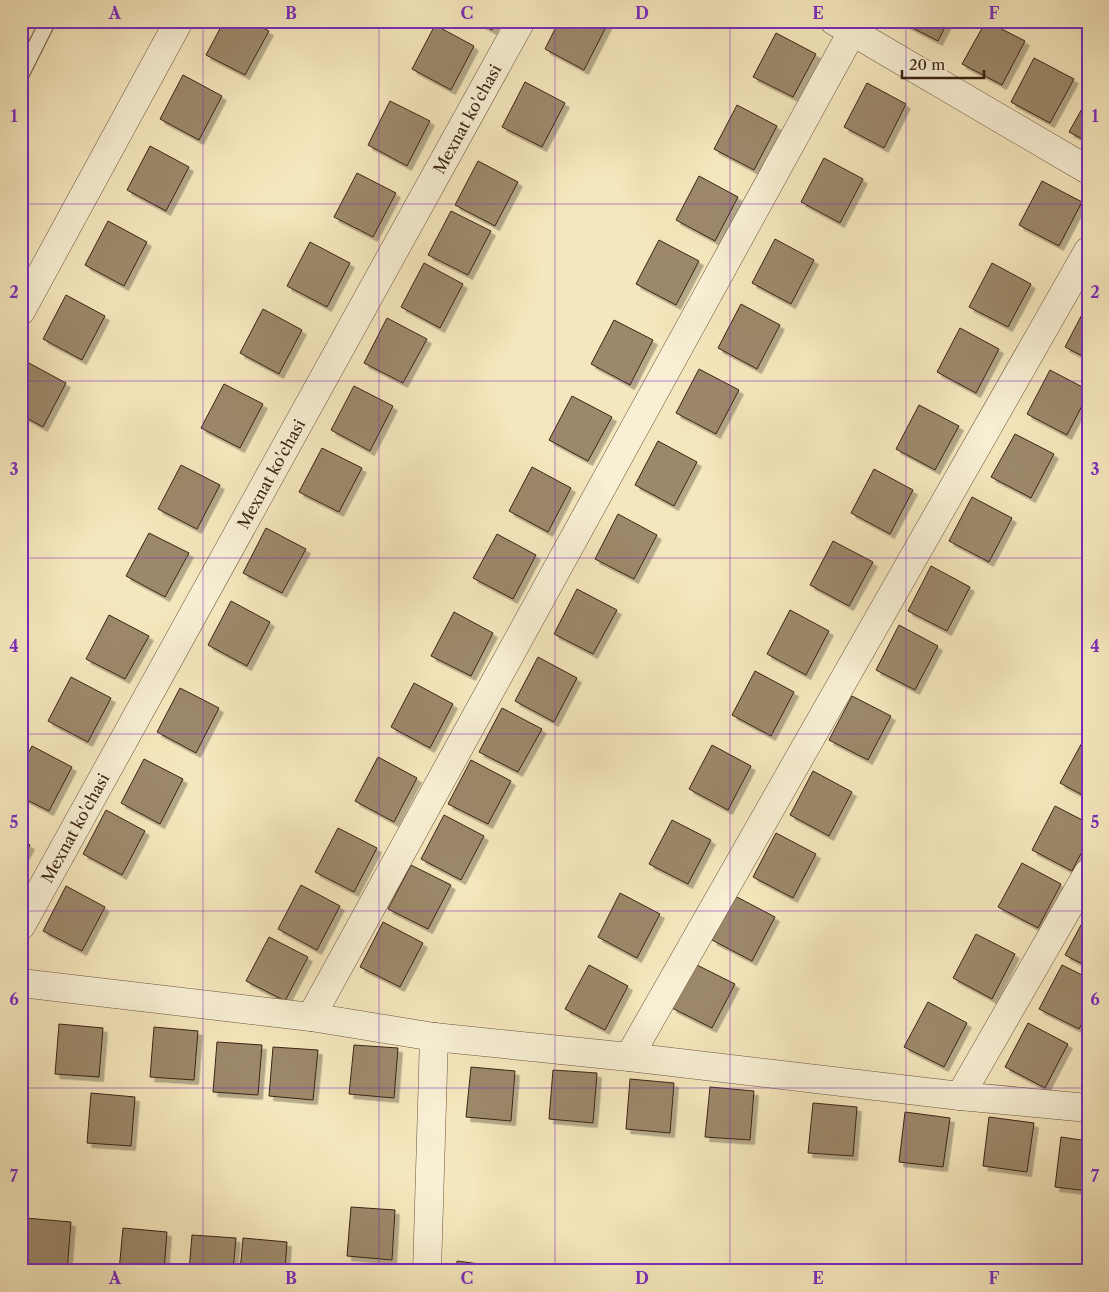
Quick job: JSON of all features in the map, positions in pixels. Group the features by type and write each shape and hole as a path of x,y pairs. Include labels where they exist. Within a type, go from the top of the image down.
{"street":[{"path":"21,311 179,21"},
{"name":"Mexnat ko'chasi","path":"21,926 521,21"},
{"path":"311,1017 843,27 1088,170"},
{"path":"630,1057 1088,251"},
{"path":"960,1096 1088,873"},
{"path":"21,983 311,1017 434,1037 630,1057 960,1096 1088,1108"},
{"path":"427,1271 434,1037"}],"lane":[{"path":"21,76 48,21"}],"building":[{"path":"224,21 249,21 269,31 245,75 206,55"},
{"path":"475,21 496,21 492,30"},
{"path":"559,21 600,21 607,25 584,70 545,49"},
{"path":"899,21 948,21 938,41"},
{"path":"986,21 1025,41 1002,85 962,64"},
{"path":"435,25 474,46 451,90 412,69"},
{"path":"776,33 816,54 793,97 753,77"},
{"path":"1034,58 1074,79 1050,123 1011,102"},
{"path":"183,75 222,96 199,140 160,119"},
{"path":"525,82 565,103 542,147 502,127"},
{"path":"867,83 906,104 884,148 844,127"},
{"path":"1088,98 1088,142 1069,132"},
{"path":"390,101 430,121 407,166 368,145"},
{"path":"737,105 777,126 754,170 714,149"},
{"path":"150,146 189,167 166,211 127,190"},
{"path":"824,158 863,179 840,223 801,202"},
{"path":"478,161 518,182 495,226 455,205"},
{"path":"357,173 396,193 373,237 334,217"},
{"path":"699,176 738,197 715,241 676,220"},
{"path":"1042,181 1082,202 1059,246 1019,225"},
{"path":"451,211 491,231 468,275 428,255"},
{"path":"108,221 147,242 124,286 85,265"},
{"path":"775,239 814,260 791,304 752,283"},
{"path":"659,240 699,261 676,305 636,284"},
{"path":"310,242 350,263 327,307 287,286"},
{"path":"424,263 463,284 440,328 401,307"},
{"path":"992,263 1031,284 1008,327 969,307"},
{"path":"66,295 105,316 82,360 43,339"},
{"path":"1088,303 1088,359 1065,347"},
{"path":"741,304 780,325 757,369 718,348"},
{"path":"263,309 302,330 279,374 240,353"},
{"path":"387,318 427,339 403,383 364,363"},
{"path":"614,320 653,340 630,385 591,364"},
{"path":"960,328 999,349 976,393 937,372"},
{"path":"27,362 66,383 43,427 21,415 21,373"},
{"path":"699,369 739,390 716,434 676,413"},
{"path":"1050,370 1088,390 1088,394 1067,435 1027,414"},
{"path":"224,384 263,404 240,448 201,428"},
{"path":"354,386 393,406 370,451 331,430"},
{"path":"572,396 612,417 588,461 549,440"},
{"path":"919,405 959,426 935,470 896,449"},
{"path":"1015,434 1054,454 1031,498 991,477"},
{"path":"658,441 697,462 674,506 635,485"},
{"path":"322,448 362,468 339,512 299,492"},
{"path":"181,465 220,485 197,529 158,509"},
{"path":"532,467 571,488 548,532 509,511"},
{"path":"874,469 913,490 890,534 851,513"},
{"path":"972,497 1012,518 989,562 949,541"},
{"path":"618,514 657,535 634,579 595,559"},
{"path":"266,528 306,549 282,593 243,573"},
{"path":"149,533 189,553 165,597 126,576"},
{"path":"497,534 536,555 513,599 473,578"},
{"path":"833,541 873,562 849,606 810,585"},
{"path":"931,566 970,587 947,631 908,611"},
{"path":"577,589 617,610 593,654 554,634"},
{"path":"231,601 270,622 247,666 208,645"},
{"path":"790,610 829,631 806,675 767,654"},
{"path":"454,612 493,633 471,676 431,656"},
{"path":"109,615 149,636 125,679 86,659"},
{"path":"899,625 938,646 915,690 876,670"},
{"path":"538,657 577,678 554,722 515,701"},
{"path":"755,671 794,692 771,736 732,715"},
{"path":"71,677 111,698 88,742 48,721"},
{"path":"414,683 453,704 430,748 391,727"},
{"path":"180,688 219,708 196,753 157,732"},
{"path":"852,696 891,716 868,760 829,740"},
{"path":"502,708 542,729 518,772 479,752"},
{"path":"1084,739 1088,741 1088,798 1060,783"},
{"path":"712,745 751,766 728,810 689,789"},
{"path":"32,746 72,767 49,811 21,797 21,767"},
{"path":"378,757 417,778 394,822 355,801"},
{"path":"144,759 183,779 160,824 121,803"},
{"path":"471,760 511,781 488,824 448,804"},
{"path":"813,771 852,792 829,836 790,815"},
{"path":"1055,806 1088,823 1088,840 1072,871 1032,850"},
{"path":"106,810 145,831 122,875 83,854"},
{"path":"444,815 484,836 461,880 421,859"},
{"path":"672,820 711,840 688,884 649,864"},
{"path":"338,828 377,848 354,892 315,872"},
{"path":"776,833 816,854 793,898 753,877"},
{"path":"21,840 30,845 21,862"},
{"path":"1022,863 1061,884 1038,928 998,907"},
{"path":"411,865 451,885 428,929 388,909"},
{"path":"301,885 340,906 317,950 278,929"},
{"path":"66,886 105,907 82,951 43,931"},
{"path":"620,893 660,914 637,958 598,937"},
{"path":"735,896 775,917 752,961 712,940"},
{"path":"1088,912 1088,967 1065,955"},
{"path":"383,922 423,943 400,987 360,967"},
{"path":"976,934 1015,954 992,999 953,978"},
{"path":"269,937 308,957 285,1001 246,981"},
{"path":"695,964 735,984 712,1028 672,1008"},
{"path":"589,965 628,986 605,1030 565,1009"},
{"path":"1062,965 1088,978 1088,1012 1079,1029 1039,1009"},
{"path":"928,1002 967,1023 944,1067 904,1047"},
{"path":"1028,1023 1068,1044 1045,1088 1005,1067"},
{"path":"59,1024 103,1028 99,1077 55,1074"},
{"path":"154,1027 198,1031 194,1080 150,1077"},
{"path":"217,1042 262,1045 258,1095 213,1092"},
{"path":"354,1045 398,1048 394,1098 349,1094"},
{"path":"273,1047 318,1050 313,1100 269,1096"},
{"path":"471,1067 515,1071 511,1121 466,1117"},
{"path":"553,1070 597,1073 593,1123 549,1119"},
{"path":"630,1079 674,1083 670,1133 626,1129"},
{"path":"710,1087 754,1091 750,1140 705,1137"},
{"path":"91,1093 135,1097 131,1146 87,1143"},
{"path":"813,1103 857,1107 853,1156 808,1153"},
{"path":"905,1112 950,1118 943,1167 899,1162"},
{"path":"989,1117 1034,1123 1027,1172 983,1166"},
{"path":"1061,1137 1088,1141 1088,1191 1055,1187"},
{"path":"351,1207 395,1210 392,1260 347,1256"},
{"path":"26,1218 71,1222 67,1271 22,1268"},
{"path":"123,1228 167,1232 164,1271 119,1271"},
{"path":"192,1235 236,1238 233,1271 189,1271"},
{"path":"243,1238 287,1242 285,1271 240,1271"},
{"path":"457,1261 502,1267 501,1271 456,1271"}]}
